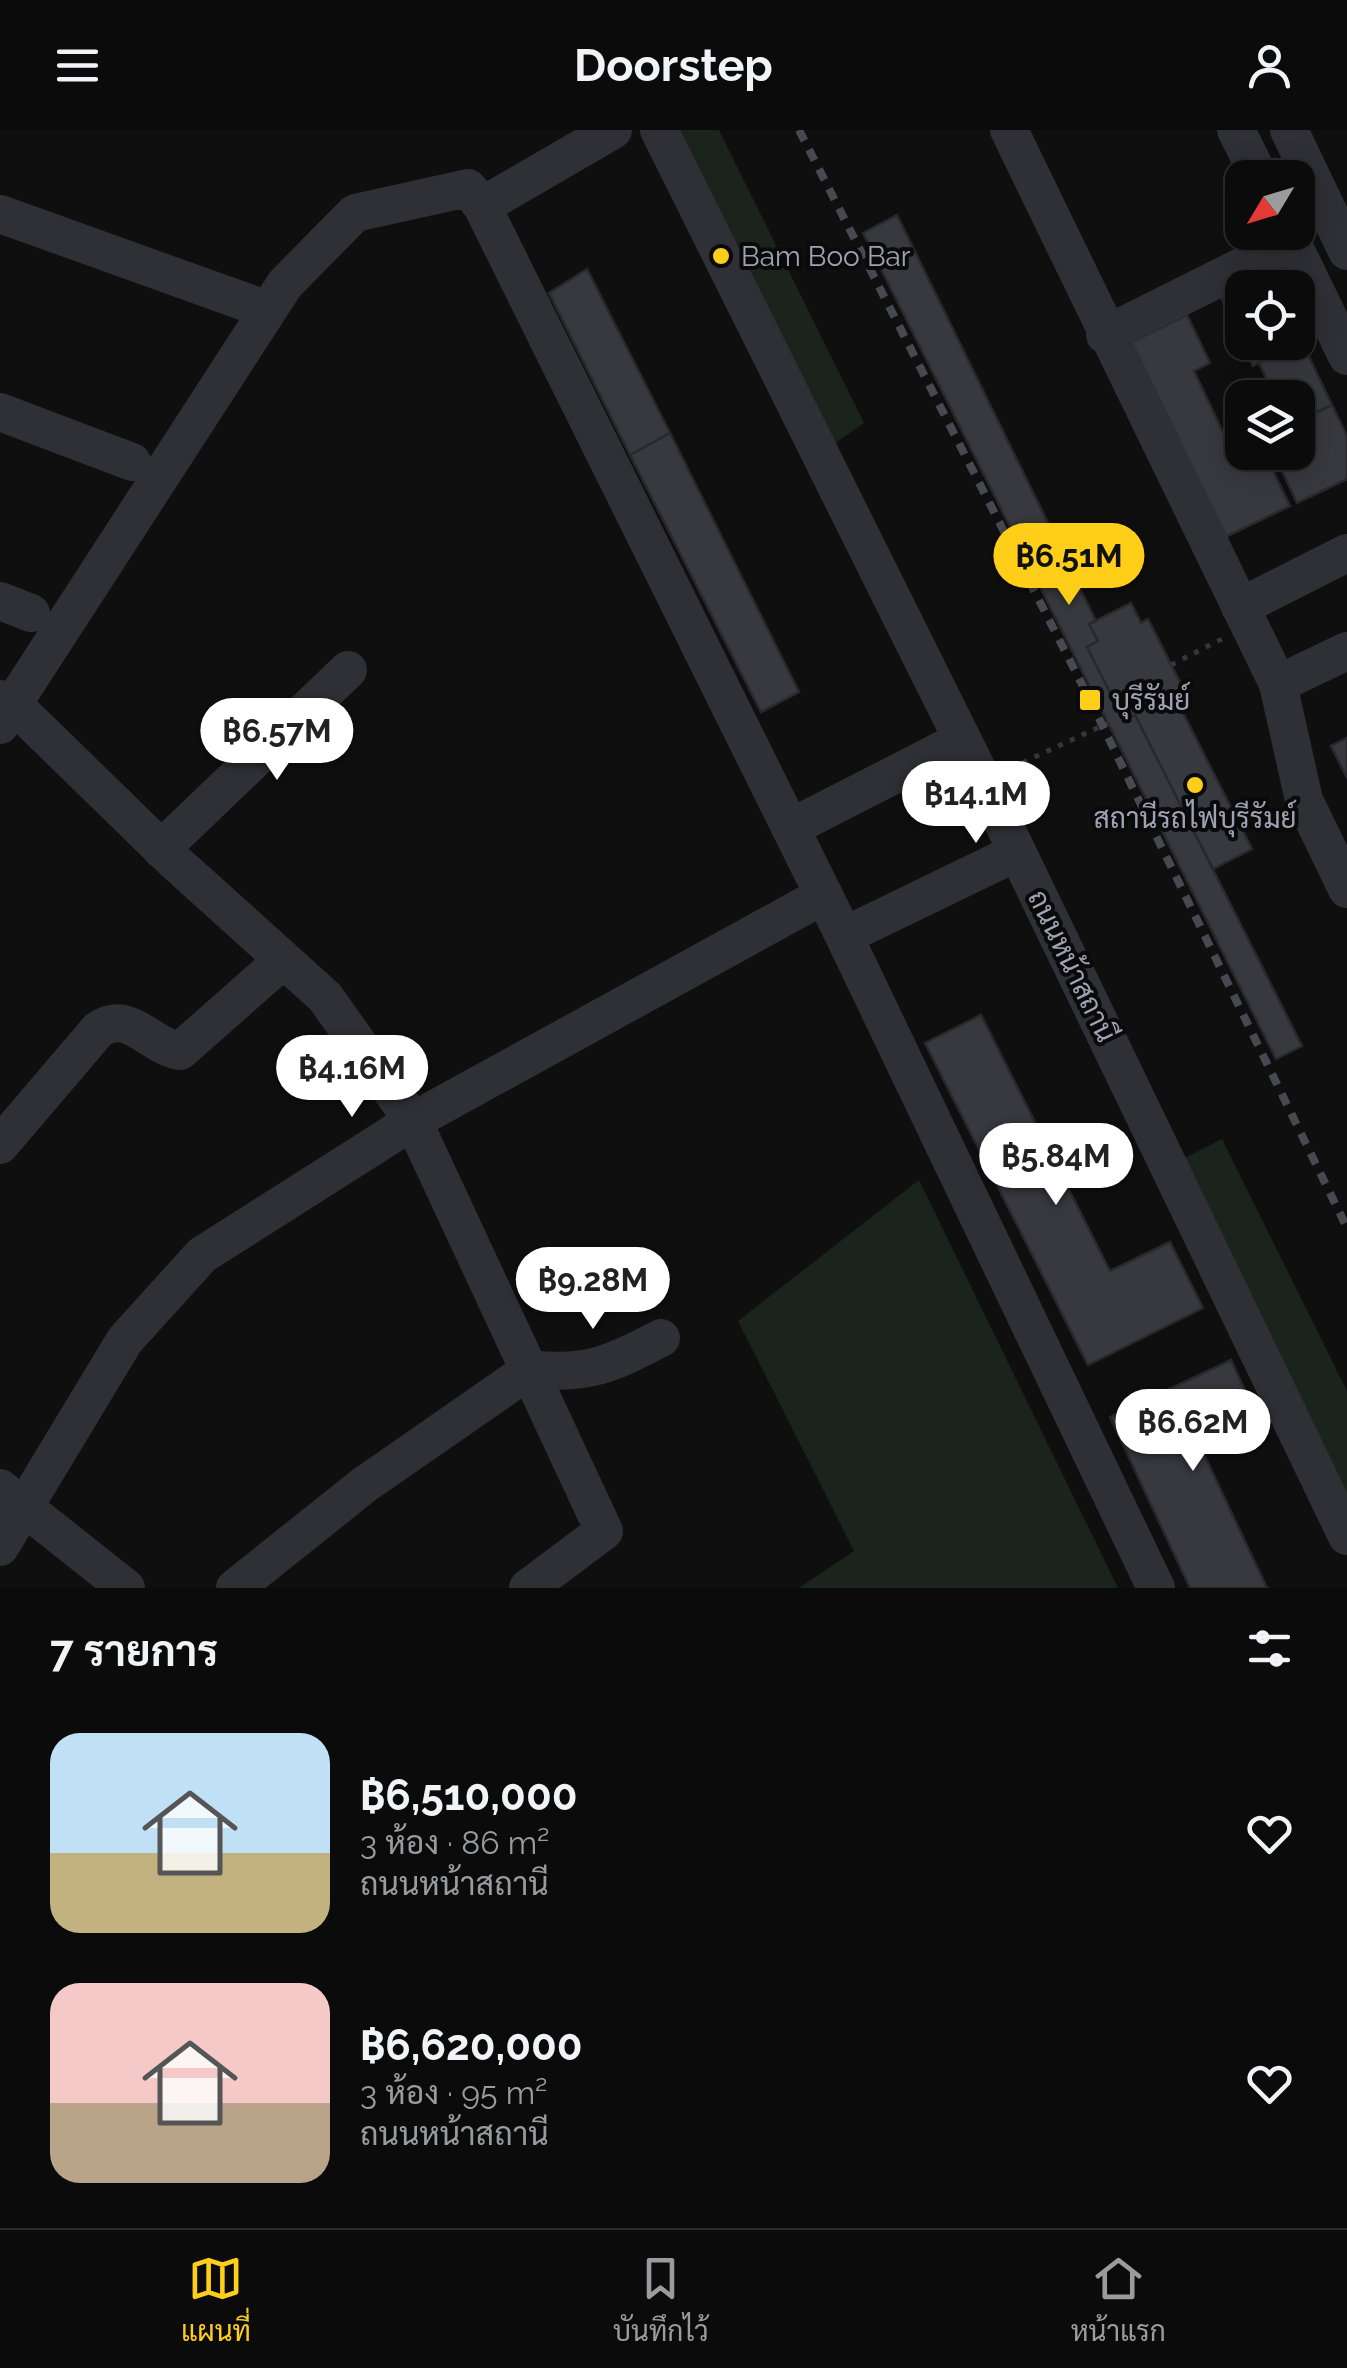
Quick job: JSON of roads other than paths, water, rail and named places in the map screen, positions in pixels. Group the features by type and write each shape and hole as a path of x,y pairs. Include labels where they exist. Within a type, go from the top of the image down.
{"street":[{"path":"528,1588 604,1531 414,1121 325,997 4,710 285,284 355,214 475,197 614,130"},
{"name":"ถนนหน้าสถานี","path":"658,130 983,782 1347,1536"},
{"path":"1009,130 1105,335 1278,684 1304,800 1347,890"},
{"path":"1236,130 1251,160"},
{"path":"1289,130 1339,212 1347,252"},
{"path":"475,197 824,895 1156,1588"},
{"path":"0,214 251,304"},
{"path":"1105,335 1265,250"},
{"path":"1295,250 1347,356"},
{"path":"0,412 132,462"},
{"path":"1240,607 1347,553"},
{"path":"1278,684 1347,651"},
{"path":"161,849 348,670"},
{"path":"790,828 962,740"},
{"path":"844,936 1016,852"},
{"path":"0,1548 11,1496 125,1340 202,1255 414,1121 824,895"},
{"path":"0,1145 98,1030 110,1021 124,1022 180,1051 282,961"},
{"path":"236,1588 364,1485 531,1369 570,1374 621,1359 662,1338"},
{"path":"11,1496 126,1588"}],"railway":[{"path":"799,130 1090,700 1347,1228"}],"place":[{"name":"Bam Boo Bar","path":"721,256"},
{"name":"บุรีรัมย์","path":"1090,700"},
{"name":"สถานีรถไฟบุรีรัมย์","path":"1195,785"}]}
